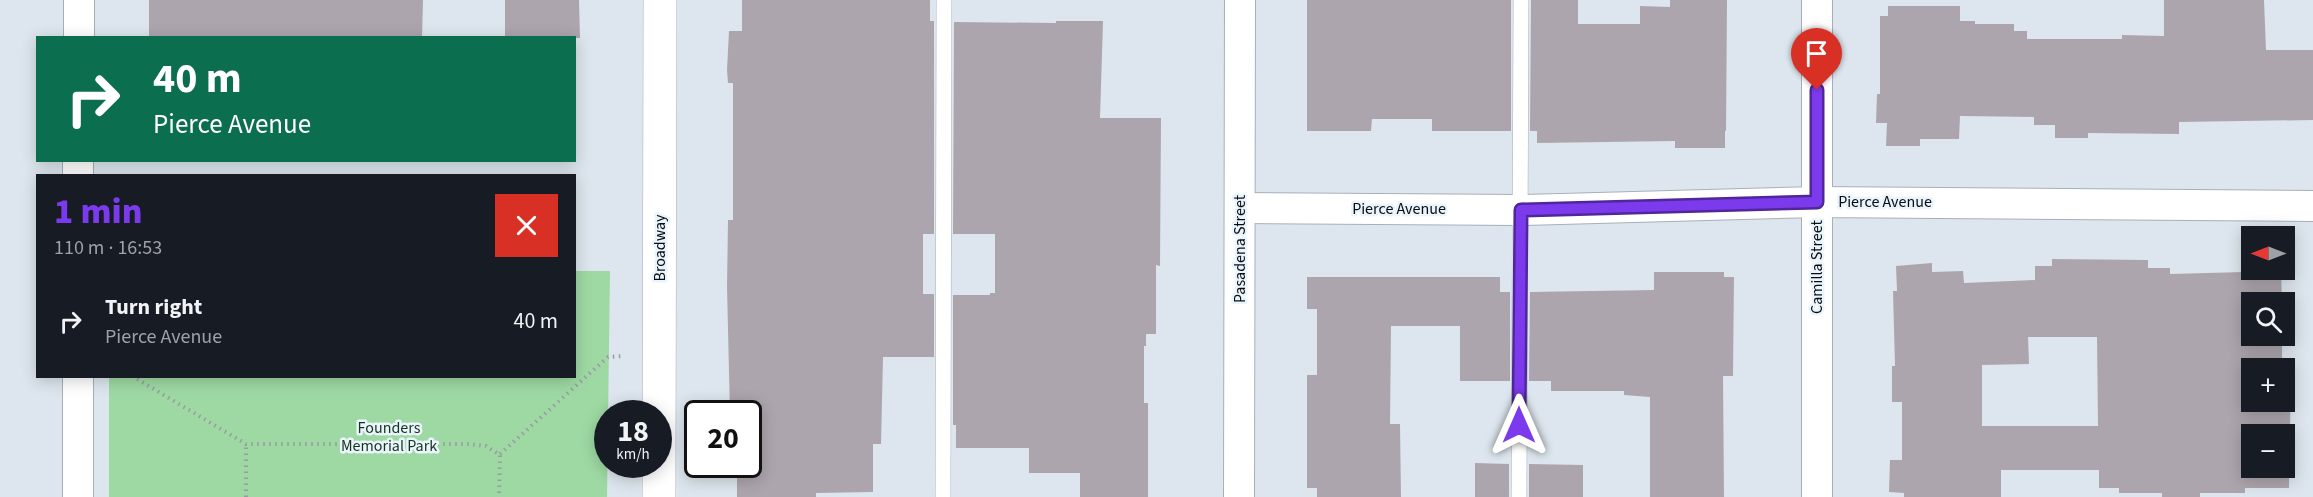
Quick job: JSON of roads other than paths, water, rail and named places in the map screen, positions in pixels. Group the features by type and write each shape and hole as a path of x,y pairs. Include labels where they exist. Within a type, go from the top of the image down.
{"street":[{"path":"79,0 79,36"},
{"name":"Broadway","path":"659,497 660,0"},
{"name":"Pasadena Street","path":"1239,497 1240,0"},
{"name":"Camilla Street","path":"1817,0 1817,497"},
{"name":"Pierce Avenue","path":"1241,208 1521,210 1817,202 2313,206"},
{"path":"78,378 78,497"}],"lane":[{"path":"943,497 944,0"},
{"path":"1519,497 1521,0"}],"park label":[{"name":"Founders Memorial Park","path":"389,437"}]}
